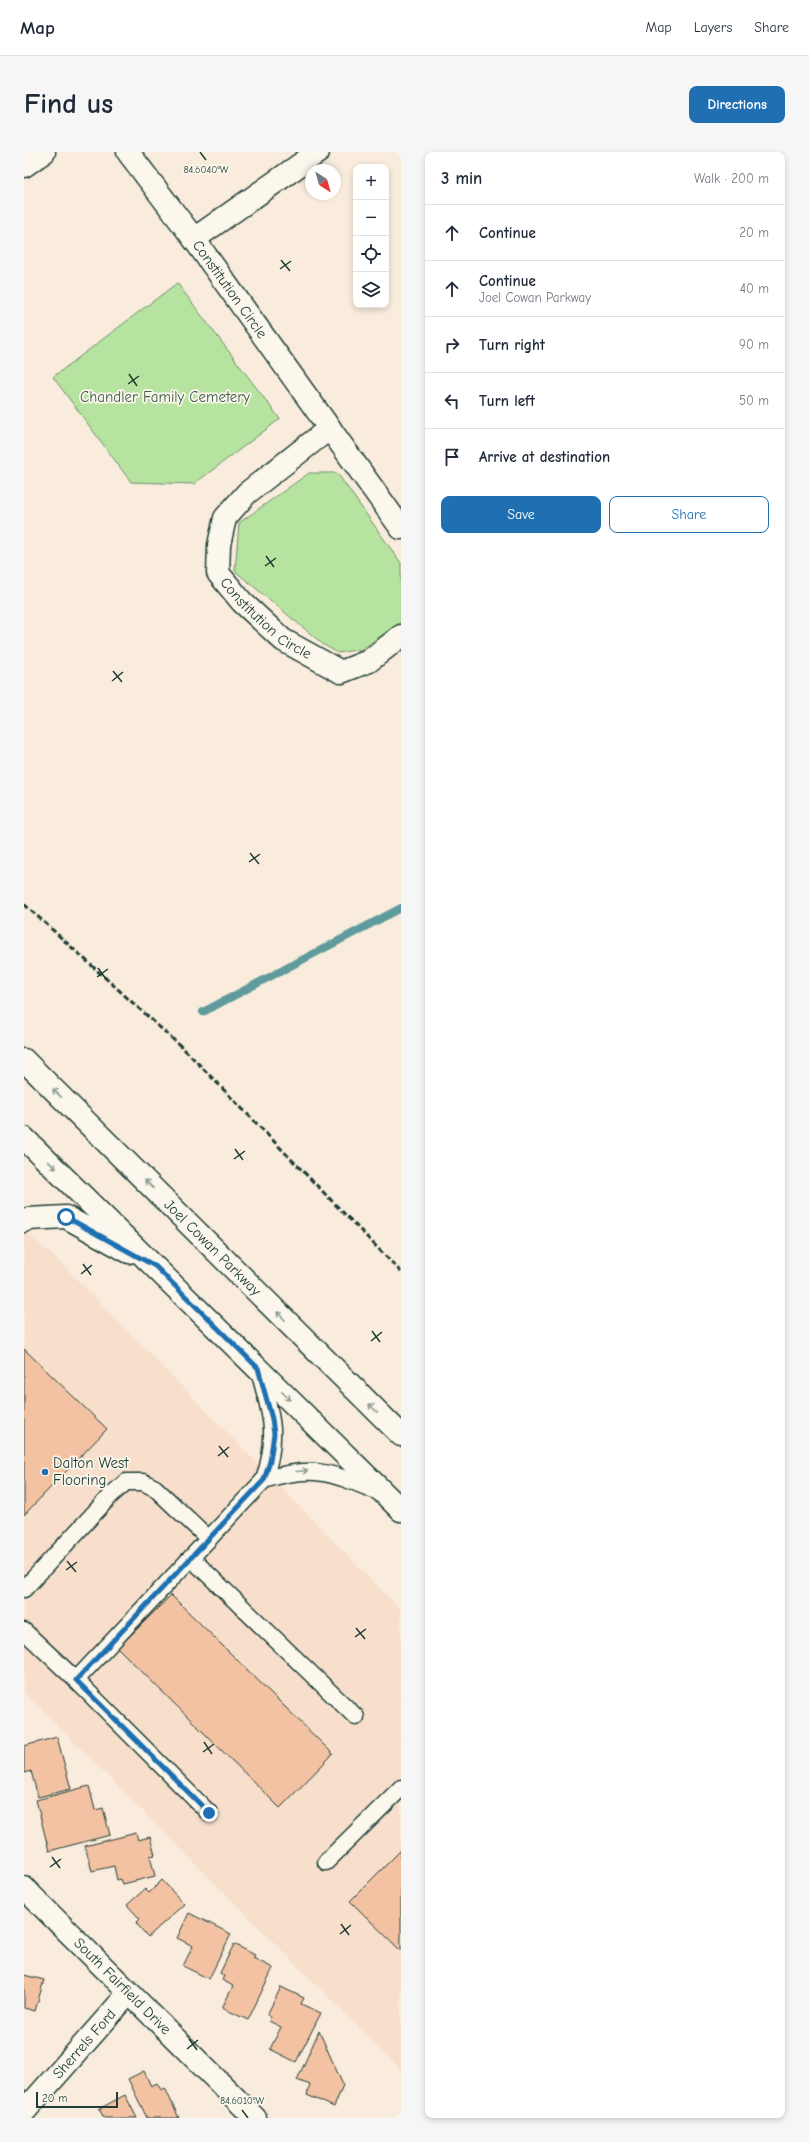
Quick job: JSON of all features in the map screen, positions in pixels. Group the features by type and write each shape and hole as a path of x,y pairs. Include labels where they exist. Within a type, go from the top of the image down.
{"street":[{"path":"24,166 44,152"},
{"name":"Constitution Circle","path":"128,152 194,239 401,528"},
{"path":"194,239 318,152"},
{"name":"Constitution Circle","path":"330,428 247,493 225,518 220,545 218,574 242,602 283,640 341,672 369,662 401,636"},
{"name":"Joel Cowan Parkway","path":"24,1060 401,1435"},
{"path":"24,1138 401,1510"},
{"path":"24,1221 28,1219 66,1217 155,1266"},
{"name":"South Fairfield Drive","path":"24,1888 128,1994 255,2118"},
{"name":"Sherrels Ford","path":"24,2112 128,1994"}],"lane":[{"path":"76,1680 264,1480 270,1461 274,1434 272,1419 258,1368"},
{"path":"264,1480 287,1472 308,1470 345,1478 385,1495"},
{"path":"24,1590 111,1495 126,1482 143,1482 155,1488 209,1538"},
{"path":"191,1558 356,1717"},
{"path":"24,1631 76,1680 209,1813"},
{"path":"326,1862 401,1788"}],"shaded area":[{"path":"24,1229 66,1268 401,1610 401,2070 24,1692"}],"green space":[{"name":"Chandler Family Cemetery","path":"177,283 280,419 194,484 131,482 53,377"},
{"path":"309,473 337,473 401,563 401,622 362,649 338,653 324,645 235,571 239,523"}],"building":[{"name":"Dalton West Flooring","path":"24,1349 107,1429 24,1515"},
{"path":"171,1595 333,1754 280,1808 118,1648"},
{"path":"57,1737 71,1789 38,1797 31,1771 24,1773 24,1746"},
{"path":"89,1786 95,1810 103,1808 110,1835 49,1851 36,1800"},
{"path":"136,1833 138,1840 150,1837 155,1855 150,1856 155,1876 123,1884 121,1879 117,1880 114,1866 92,1871 85,1846"},
{"path":"401,1850 401,1951 350,1901"},
{"path":"162,1880 184,1904 148,1937 136,1923 140,1919 127,1905 145,1889 149,1893"},
{"path":"189,1913 231,1934 209,1979 183,1966 193,1946 177,1938"},
{"path":"234,1944 255,1955 253,1958 273,1968 248,2020 222,2008 233,1986 222,1980 224,1976 220,1973"},
{"path":"24,1975 44,1980 35,2011 24,2008"},
{"path":"281,1987 304,1998 301,2004 321,2013 296,2062 270,2049 281,2027 269,2021 271,2017 267,2015"},
{"path":"319,2031 343,2085 334,2107 307,2095 310,2085 297,2080"},
{"path":"144,2071 151,2086 157,2083 161,2090 165,2088 179,2118 147,2118 128,2079"},
{"path":"125,2095 137,2118 104,2118 99,2109"}],"waterway":[{"path":"203,1012 401,908"}],"railway":[{"path":"24,904 187,1052 401,1272"}],"place":[{"name":"Dalton West Flooring","path":"45,1472"}],"route":[{"path":"66,1217 155,1266 258,1368 272,1419 274,1434 273,1446 264,1480 76,1680 209,1813"}]}
